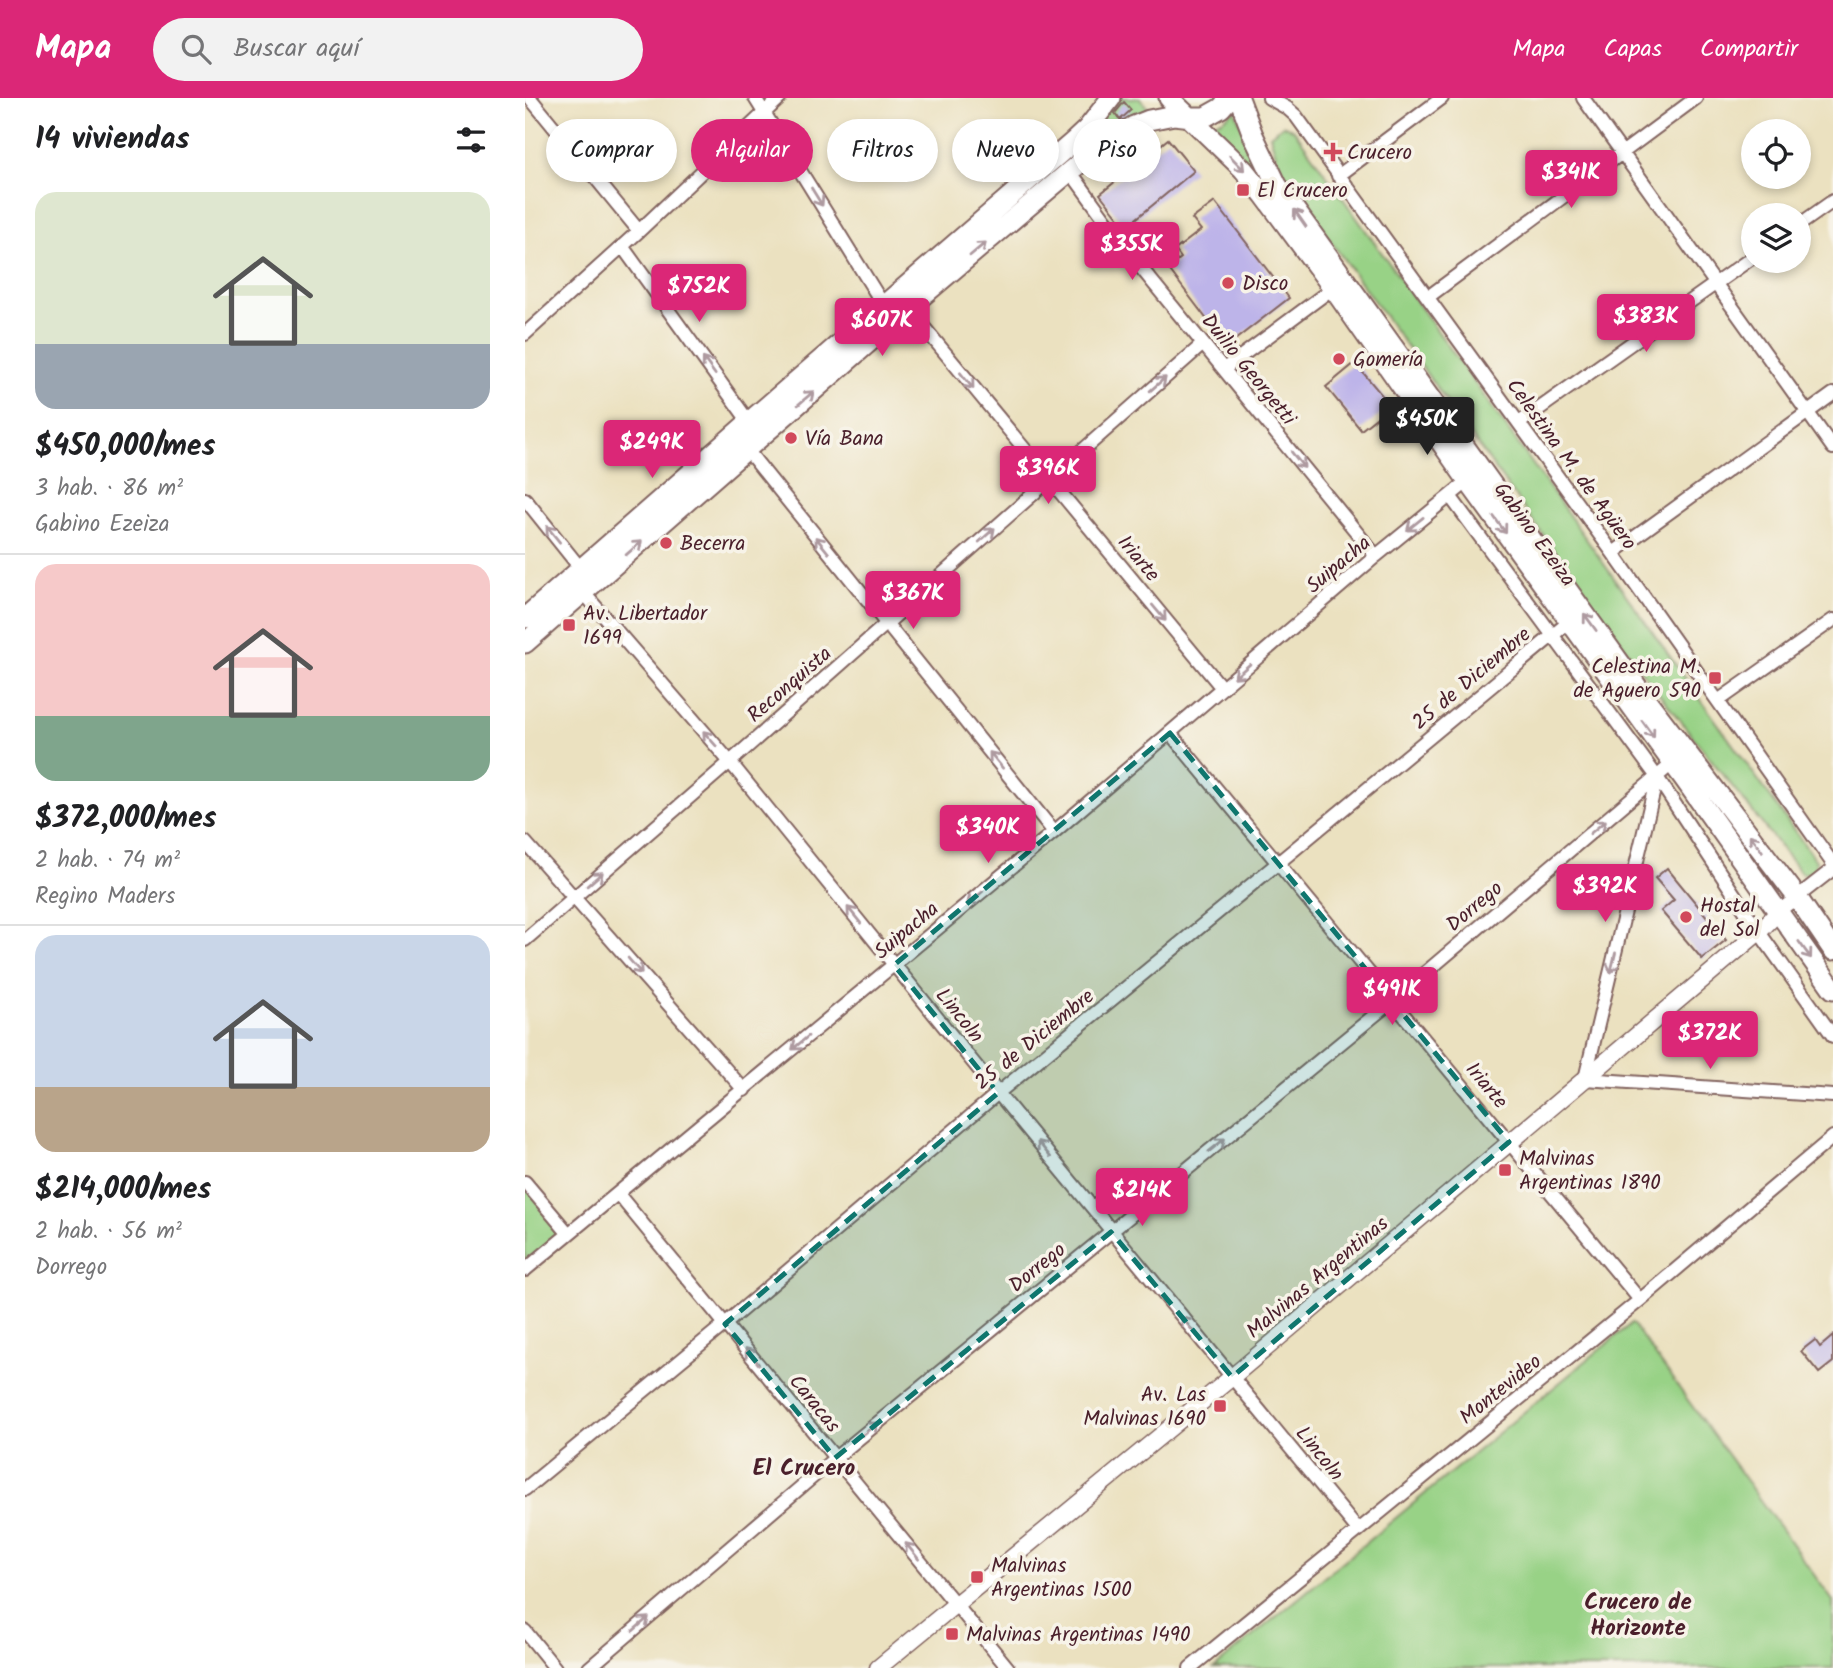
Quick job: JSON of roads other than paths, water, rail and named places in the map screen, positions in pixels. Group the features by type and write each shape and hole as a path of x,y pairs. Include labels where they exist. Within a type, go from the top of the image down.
{"main road":[{"path":"525,618 1073,142 1111,98"},
{"name":"Gabino Ezeiza","path":"1169,98 1254,182 1333,288 1468,481 1833,989"},
{"path":"525,643 908,309 1104,144 1134,126 1163,116 1205,117 1221,108 1230,98"},
{"name":"Gabino Ezeiza","path":"1239,98 1277,186 1648,702 1797,897 1833,950"}],"street":[{"path":"530,98 639,231"},
{"path":"755,98 884,306 908,309"},
{"path":"525,334 780,98"},
{"name":"Celestina M. de Agüero","path":"1269,98 1296,116 1613,553 1833,866"},
{"path":"1338,176 1442,98"},
{"path":"1583,98 1833,448"},
{"path":"1428,297 1696,98"},
{"name":"Duilio Georgetti","path":"1070,171 1133,258 1376,556"},
{"path":"1811,217 1833,201"},
{"path":"622,246 749,422"},
{"path":"1519,423 1741,266"},
{"path":"1224,369 1333,288"},
{"name":"Iriarte","path":"908,309 1222,688"},
{"name":"Reconquista","path":"525,940 1203,344"},
{"path":"1613,553 1833,394"},
{"path":"747,450 1054,832"},
{"name":"Suipacha","path":"525,1270 1054,832 1376,556 1468,481"},
{"path":"1450,496 1657,777 1759,932 1833,1036"},
{"path":"525,499 581,569 583,592"},
{"name":"Lincoln","path":"583,592 730,762 1111,1232 1358,1530"},
{"path":"1718,701 1833,620"},
{"name":"25 de Diciembre","path":"525,1489 998,1093 1570,621"},
{"name":"Iriarte","path":"1170,733 1640,1300"},
{"name":"Dorrego","path":"589,1668 835,1458 1392,1001 1673,763"},
{"path":"1657,777 1584,1079 1833,1096"},
{"path":"525,842 744,1090"},
{"path":"1778,912 1833,866"},
{"name":"Malvinas Argentinas","path":"878,1668 1232,1377 1759,932 1778,912"},
{"name":"Montevideo","path":"1190,1668 1640,1300 1833,1137"},
{"path":"525,1182 568,1233"},
{"name":"Caracas","path":"618,1194 1008,1668"},
{"path":"525,1631 555,1668"}],"place":[{"name":"Crucero","path":"1333,152"},
{"name":"El Crucero","path":"1243,190"},
{"name":"Disco","path":"1228,283"},
{"name":"Gomería","path":"1339,359"},
{"name":"Vía Bana","path":"791,438"},
{"name":"Becerra","path":"666,543"},
{"name":"Av. Libertador 1699","path":"569,625"},
{"name":"Celestina M. de Aguero 590","path":"1715,678"},
{"name":"Hostal del Sol","path":"1686,917"},
{"name":"Malvinas Argentinas 1890","path":"1505,1170"},
{"name":"Av. Las Malvinas 1690","path":"1220,1406"},
{"name":"Malvinas Argentinas 1500","path":"977,1577"},
{"name":"Malvinas Argentinas 1490","path":"952,1634"}],"district":[{"name":"El Crucero","path":"804,1467"},
{"name":"Crucero de Horizonte","path":"1638,1614"}]}
